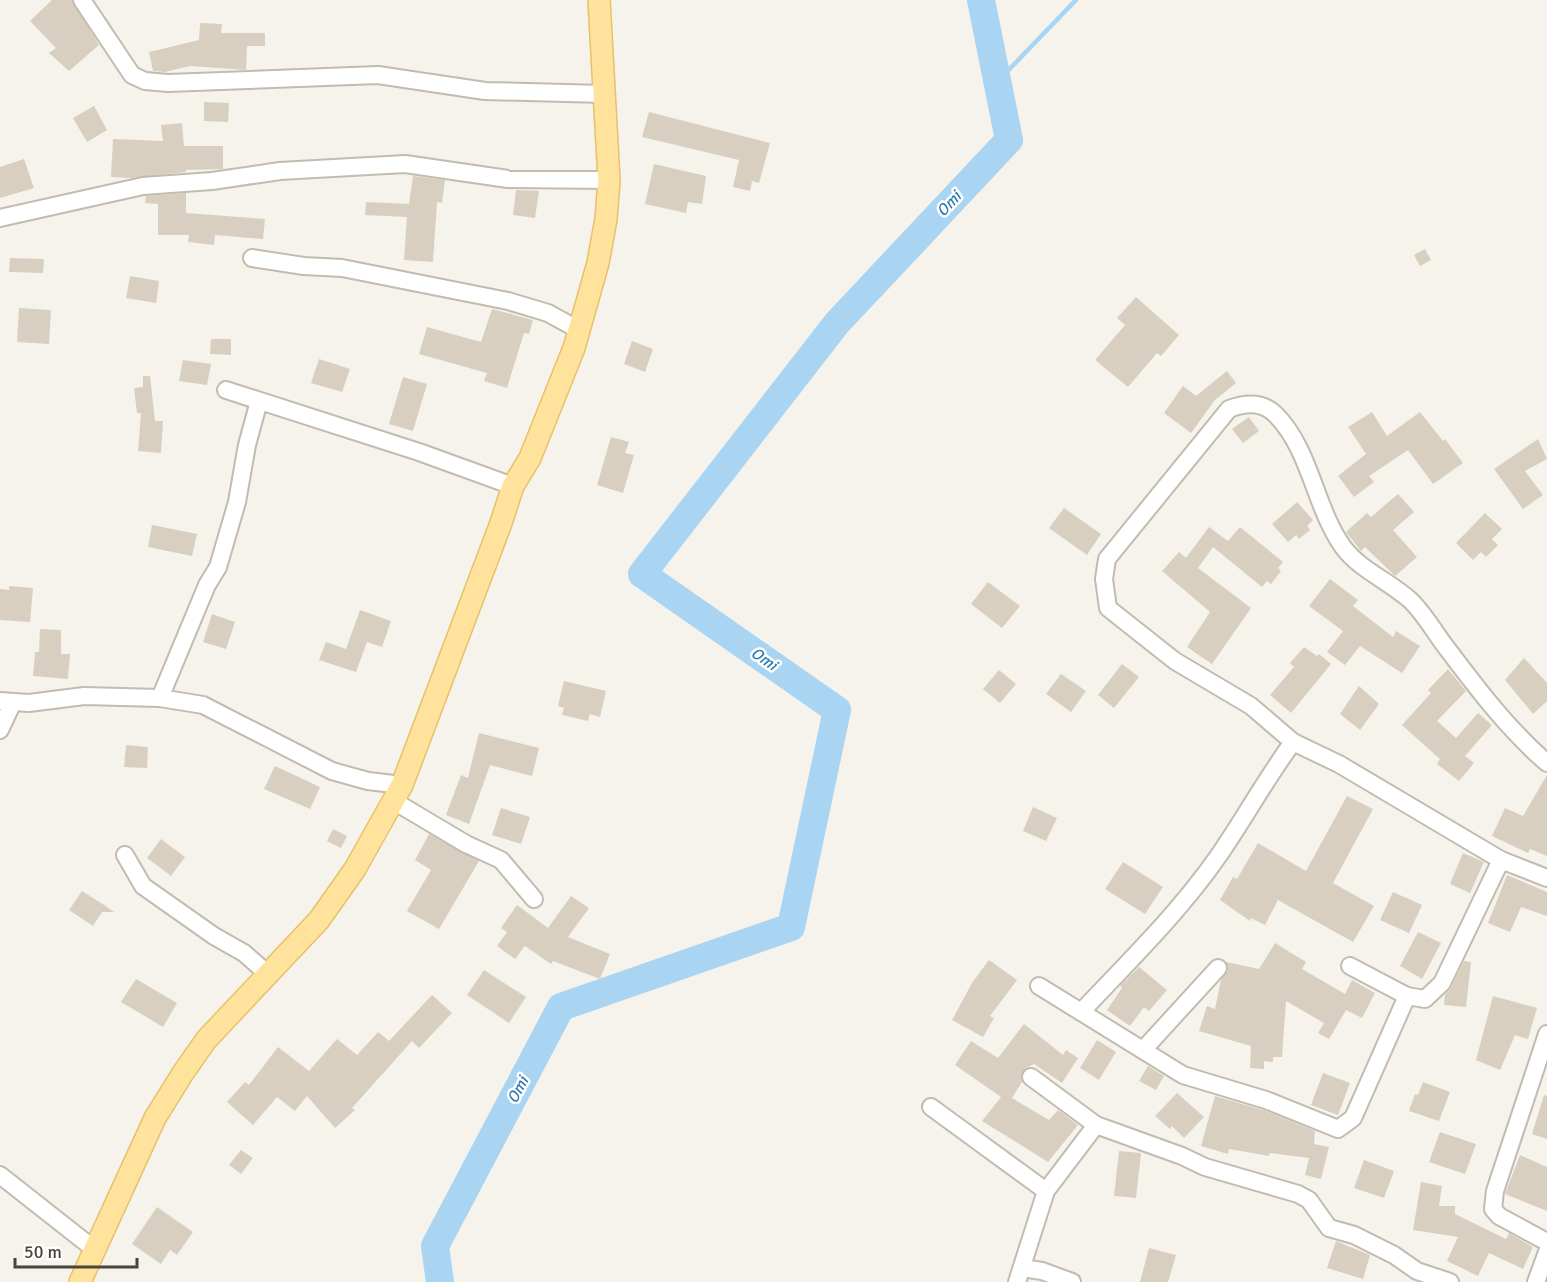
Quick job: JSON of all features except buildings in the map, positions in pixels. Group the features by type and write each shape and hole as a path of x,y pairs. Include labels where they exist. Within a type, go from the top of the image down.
{"main road":[{"path":"80,1282 154,1118 183,1073 206,1040 320,920 355,868 397,793 501,523 513,486 530,458 579,330 598,263 606,219 609,180 599,0"}],"street":[{"path":"82,0 132,75 145,81 168,83 378,75 485,91 604,94"},
{"path":"0,218 143,186 212,181 280,171 405,164 508,179 609,180"},
{"path":"252,258 304,266 342,268 508,302 548,313 579,330"},
{"path":"226,390 419,452 513,486"},
{"path":"160,698 207,585 218,567 235,511 247,445 259,400"},
{"path":"1547,764 1521,741 1482,695 1411,601 1358,562 1342,546 1293,436 1274,413 1260,404 1244,403 1229,409 1107,559 1104,579 1108,608 1175,661 1251,706 1293,742 1339,764 1501,861 1547,878"},
{"path":"0,730 6,701 84,696 160,698 203,705 332,771 368,781 397,793 466,844 501,861 534,899"},
{"path":"1081,1012 1144,946 1201,878 1233,834 1250,804 1293,742"},
{"path":"124,855 143,886 214,936 244,953 269,975"},
{"path":"1350,966 1407,996 1425,999 1442,983 1501,861"},
{"path":"1143,1050 1218,968"},
{"path":"1039,986 1183,1075 1266,1100 1338,1129 1353,1118 1407,996"},
{"path":"1547,1034 1496,1191 1493,1209 1499,1216 1547,1242"},
{"path":"1031,1077 1096,1125 1182,1156 1204,1167 1298,1194 1309,1200 1329,1228 1354,1235 1394,1254 1417,1271 1450,1282"},
{"path":"931,1107 1046,1191"},
{"path":"1072,1282 1042,1271 1019,1275 1046,1191 1096,1125"},
{"path":"0,1175 94,1249"},
{"path":"1536,1282 1547,1252"}],"waterway":[{"name":"Omi","path":"440,1282 435,1246 561,1007 791,927 837,710 642,574 837,323 1009,140 981,0"},
{"path":"997,82 1076,0"}]}
